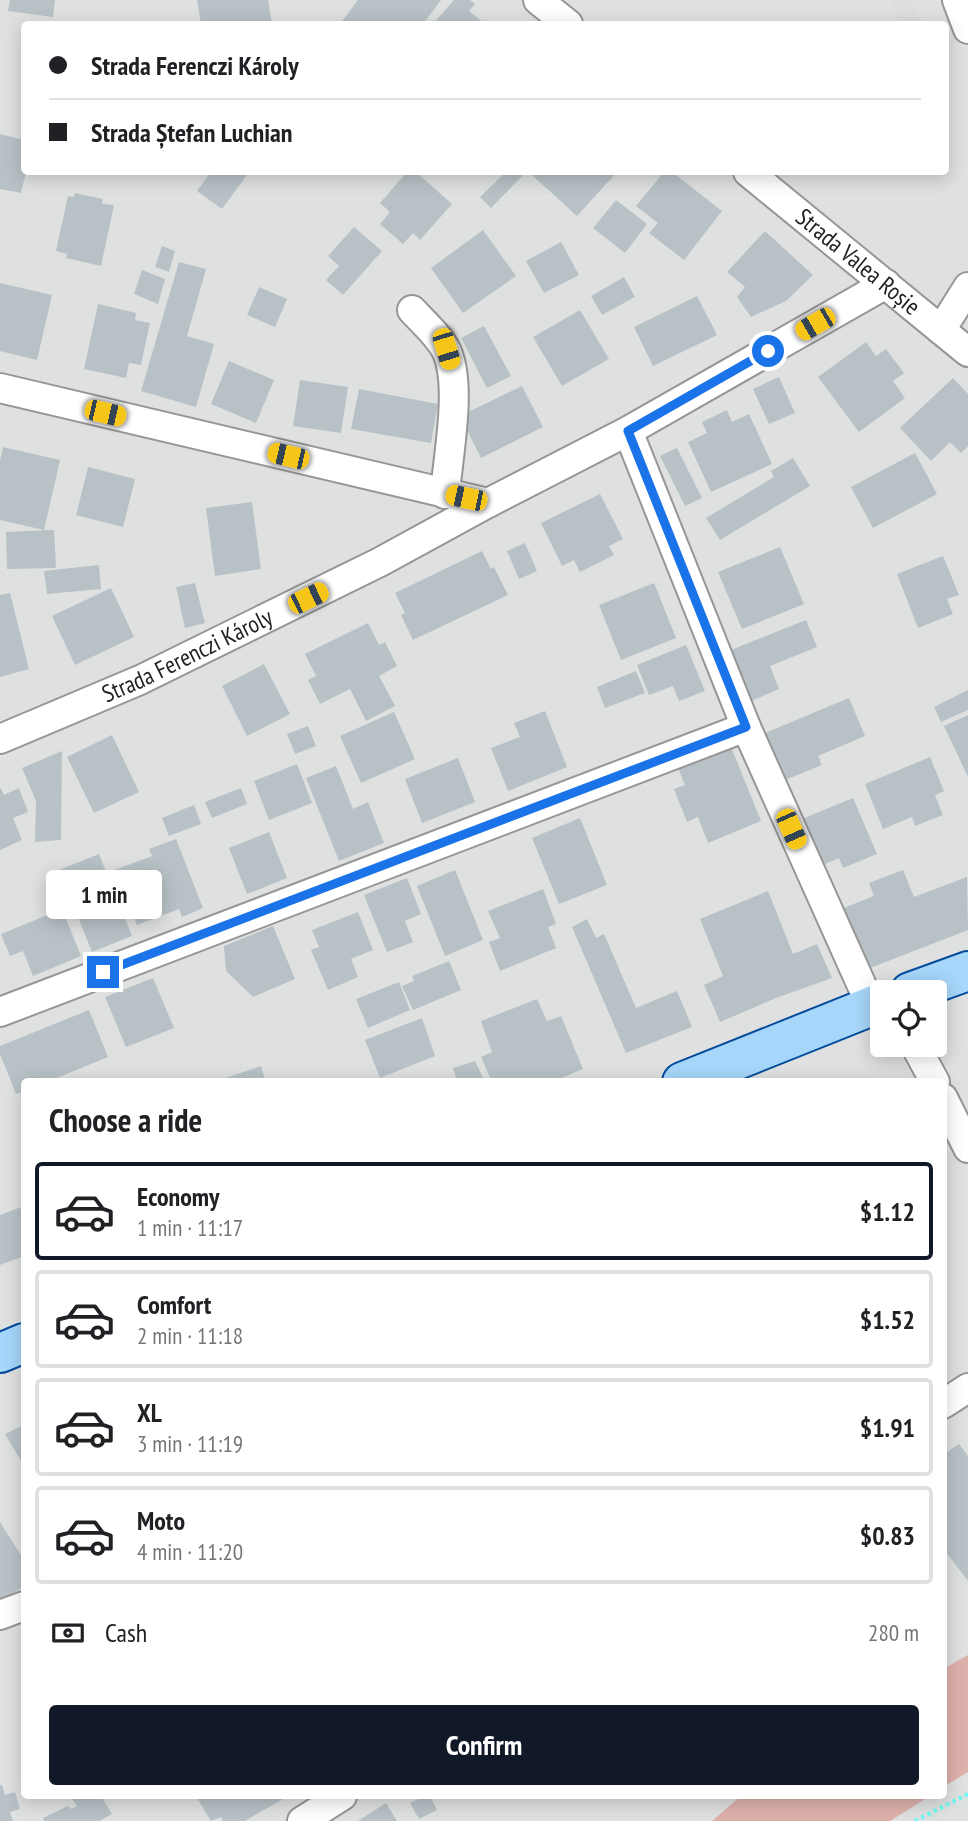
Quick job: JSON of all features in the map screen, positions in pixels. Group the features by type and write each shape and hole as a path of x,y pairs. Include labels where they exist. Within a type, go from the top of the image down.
{"main road":[{"path":"943,980 968,971"},
{"path":"692,1078 870,1010"},
{"path":"0,1353 21,1344"}],"street":[{"path":"538,0 564,21"},
{"path":"957,0 968,29"},
{"name":"Strada Valea Roșie","path":"752,175 968,352"},
{"name":"Strada Ferenczi Károly","path":"0,739 140,680 380,562 628,431 886,284"},
{"path":"942,330 968,287"},
{"path":"412,310 446,349 452,371 453,397 444,494"},
{"path":"0,388 488,503"},
{"path":"628,431 746,727 870,990"},
{"path":"0,1012 746,727"},
{"path":"921,1057 933,1078"},
{"path":"947,1105 966,1138"},
{"path":"947,1401 968,1388"},
{"path":"0,1615 21,1607"},
{"path":"302,1821 335,1799"}],"path":[{"path":"915,1821 968,1794"}],"shaded area":[{"path":"0,0 968,0 968,1821 0,1821"},
{"path":"891,0 912,0 921,21 899,21"},
{"path":"968,1655 968,1772 947,1785 947,1667"},
{"path":"738,1799 925,1799 890,1821 712,1821"}],"building":[{"path":"10,0 55,0 53,17 8,11"},
{"path":"197,0 268,0 272,21 200,21"},
{"path":"358,0 441,0 425,21 342,21"},
{"path":"454,0 470,0 475,4 469,11 481,21 436,21"},
{"path":"0,134 21,139 21,175 25,175 21,193 0,189"},
{"path":"209,175 247,175 222,209 197,191"},
{"path":"404,175 419,175 452,204 420,240 413,233 403,244 380,224 390,212 380,203"},
{"path":"503,175 523,175 491,208 480,197"},
{"path":"532,175 614,175 577,216"},
{"path":"662,175 676,175 722,211 684,260 649,233 658,223 636,206"},
{"path":"75,193 103,199 102,204 114,205 101,266 66,258 67,254 56,251 68,196 74,197"},
{"path":"616,200 647,224 625,253 593,228"},
{"path":"354,227 382,251 343,295 326,280 339,266 328,256"},
{"path":"483,230 516,276 463,313 431,268"},
{"path":"765,231 813,275 786,301 751,317 737,297 745,287 727,272"},
{"path":"561,242 579,275 544,293 526,261"},
{"path":"162,246 175,251 169,272 155,267"},
{"path":"179,262 206,269 187,336 214,344 196,407 141,391"},
{"path":"142,270 165,279 158,304 134,294"},
{"path":"624,277 635,297 602,315 591,296"},
{"path":"0,283 52,295 37,360 0,351"},
{"path":"259,287 287,299 275,327 247,315"},
{"path":"697,296 717,335 653,366 634,327"},
{"path":"98,304 136,313 135,320 150,323 141,365 129,363 126,378 84,369"},
{"path":"580,310 609,359 562,386 533,337"},
{"path":"484,326 511,376 487,388 461,338"},
{"path":"866,342 876,356 886,349 904,373 893,381 905,398 859,432 818,377"},
{"path":"229,361 274,380 256,423 211,404"},
{"path":"779,377 795,413 769,424 753,389"},
{"path":"953,378 968,394 968,446 961,453 950,442 931,461 900,428"},
{"path":"300,380 348,387 341,433 293,426"},
{"path":"522,386 543,427 481,458 460,416"},
{"path":"359,389 438,404 431,443 351,429"},
{"path":"727,410 732,422 749,414 772,464 711,492 688,442 707,433 702,422"},
{"path":"3,447 60,460 44,530 0,520 0,461"},
{"path":"677,448 702,498 685,506 660,456"},
{"path":"915,453 937,494 873,528 851,487"},
{"path":"793,458 810,486 720,540 706,518 774,477 771,471"},
{"path":"88,467 135,479 123,527 76,515"},
{"path":"600,494 623,539 609,546 614,555 580,572 574,560 562,566 541,523"},
{"path":"252,502 261,569 215,576 206,508"},
{"path":"54,530 56,568 7,569 6,532"},
{"path":"525,543 537,571 519,579 507,551"},
{"path":"780,547 804,604 742,629 718,572"},
{"path":"482,551 491,569 494,567 508,595 413,640 401,615 405,613 395,593"},
{"path":"943,556 959,595 947,599 953,614 918,628 897,574"},
{"path":"99,565 101,589 47,594 44,571"},
{"path":"195,583 205,623 185,628 176,587"},
{"path":"654,583 676,638 621,660 599,605"},
{"path":"111,588 134,637 75,665 52,616"},
{"path":"10,593 29,669 0,677 0,595"},
{"path":"806,620 817,647 770,666 779,689 751,701 731,650"},
{"path":"368,623 379,645 385,642 397,666 379,676 395,706 366,721 350,689 320,704 308,680 316,676 305,654"},
{"path":"686,645 705,691 679,701 673,686 649,695 637,665"},
{"path":"264,664 290,714 247,736 222,686"},
{"path":"636,671 645,693 605,708 597,687"},
{"path":"968,690 968,710 941,722 934,707"},
{"path":"849,698 865,736 818,756 822,765 780,782 760,735"},
{"path":"545,711 567,767 508,791 491,748 520,737 514,723"},
{"path":"394,712 415,759 361,783 340,736"},
{"path":"968,715 968,777 944,726"},
{"path":"308,726 316,746 295,754 287,734"},
{"path":"112,735 139,792 94,813 67,757"},
{"path":"731,747 761,821 708,843 698,817 687,822 674,789 685,785 678,768"},
{"path":"62,751 61,840 35,842 36,801 22,768"},
{"path":"930,757 944,791 935,795 943,815 915,826 912,817 883,829 865,784"},
{"path":"458,758 475,802 422,823 405,779"},
{"path":"297,764 312,803 269,820 254,781"},
{"path":"336,766 353,809 368,802 384,843 339,861 306,778"},
{"path":"0,787 4,795 19,788 28,812 13,818 22,840 0,850"},
{"path":"241,788 247,804 212,818 205,802"},
{"path":"853,798 877,854 843,868 839,858 816,868 797,821"},
{"path":"194,805 201,824 169,836 162,818"},
{"path":"580,818 607,885 559,904 532,838"},
{"path":"269,832 287,878 247,894 229,848"},
{"path":"176,839 203,908 182,917 179,909 137,925 115,870 152,856 149,849"},
{"path":"99,854 132,936 92,952 59,870"},
{"path":"455,870 483,940 445,956 417,886"},
{"path":"903,870 914,897 967,877 968,930 865,970 841,909 874,896 869,883"},
{"path":"407,878 421,914 405,921 413,942 387,952 364,895"},
{"path":"543,889 556,924 548,927 556,948 500,971 489,942 500,938 488,911"},
{"path":"768,891 793,954 817,944 832,978 720,1022 704,985 723,976 700,919"},
{"path":"62,909 81,956 33,976 23,951 10,956 1,934"},
{"path":"358,912 373,950 351,959 358,977 328,990 311,950 319,947 312,930"},
{"path":"587,919 596,938 604,934 636,1008 677,991 692,1027 626,1053 572,927"},
{"path":"273,926 295,979 253,997 226,971 224,946"},
{"path":"449,961 461,990 413,1010 402,986 414,981 412,976"},
{"path":"153,978 174,1028 126,1047 105,997"},
{"path":"399,982 410,1010 368,1028 356,999"},
{"path":"537,999 547,1021 561,1016 583,1069 562,1078 490,1078 481,1057 492,1052 481,1021"},
{"path":"89,1010 108,1057 57,1078 21,1078 21,1092 16,1094 0,1054 0,1046"},
{"path":"422,1018 435,1056 380,1078 365,1040"},
{"path":"475,1061 483,1078 456,1078 453,1068"},
{"path":"261,1066 265,1078 226,1078"},
{"path":"21,1207 21,1257 0,1265 0,1215"},
{"path":"21,1426 21,1461 5,1434"},
{"path":"959,1444 968,1456 968,1581 947,1553 947,1452"},
{"path":"0,1522 21,1555 21,1588 0,1601"},
{"path":"0,1785 5,1795 15,1792 20,1809 10,1812 13,1821 0,1821"},
{"path":"72,1799 103,1799 112,1814 99,1821 44,1821 43,1818 68,1806 71,1809 77,1806"},
{"path":"198,1799 283,1799 245,1821 223,1821 221,1817 211,1821"},
{"path":"419,1799 432,1799 437,1810 419,1819 410,1803"},
{"path":"386,1803 397,1821 358,1821"}],"route":[{"path":"103,972 746,727 628,431 768,351"}]}
